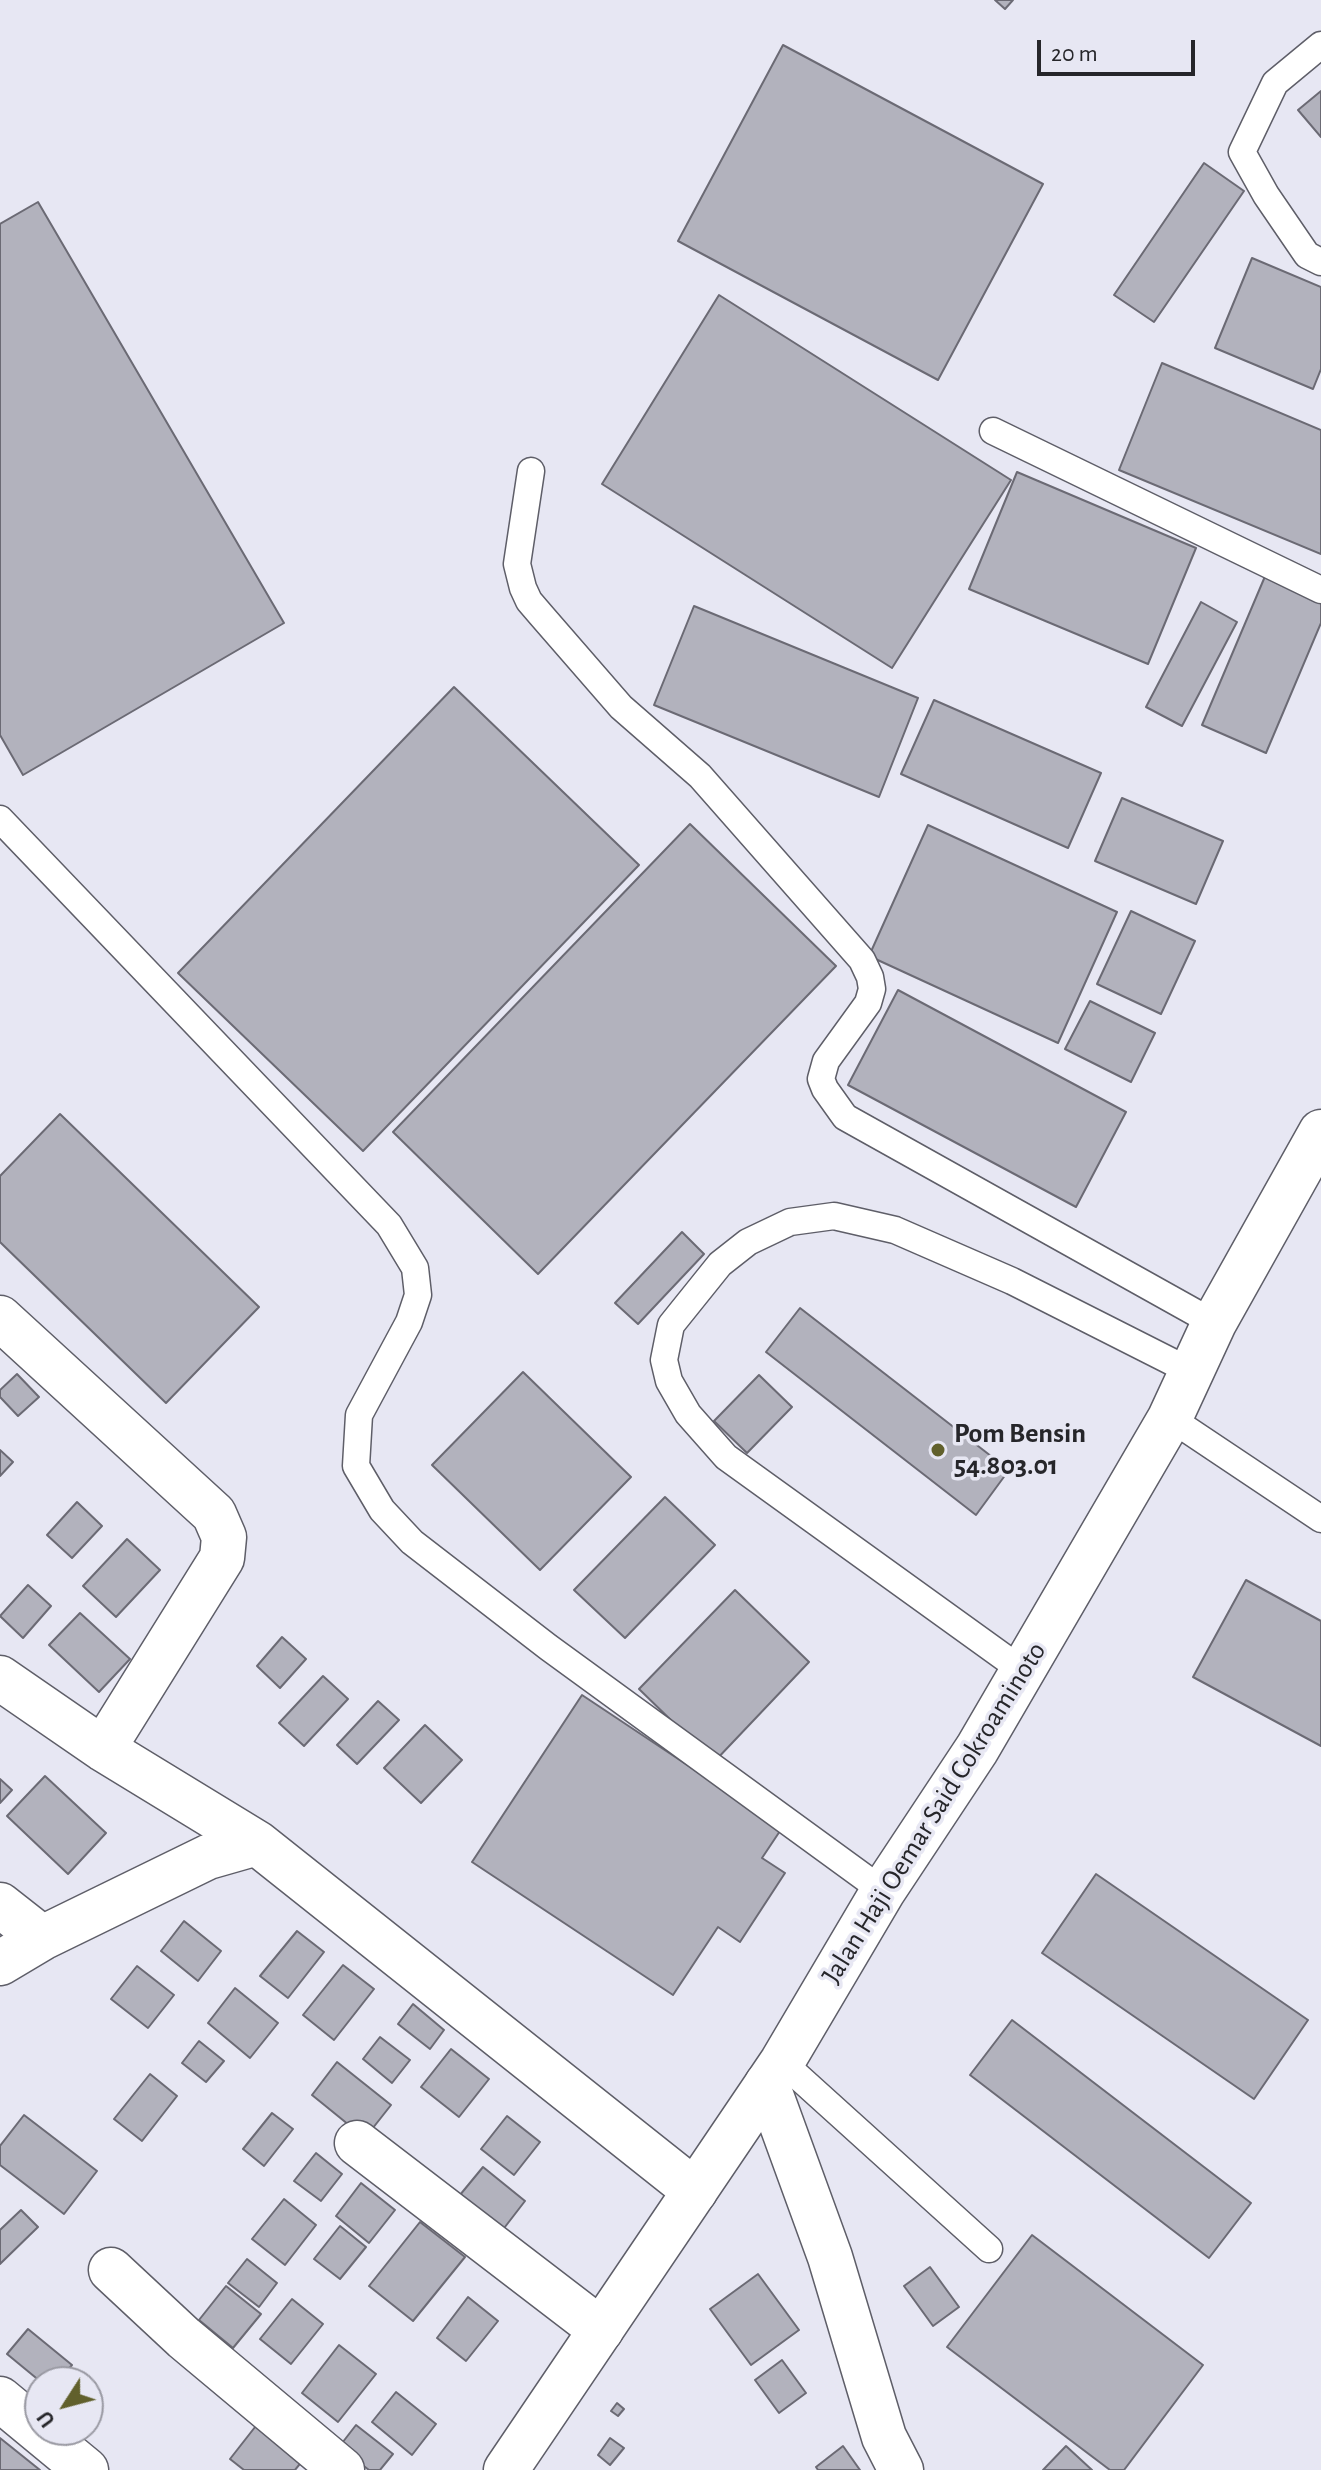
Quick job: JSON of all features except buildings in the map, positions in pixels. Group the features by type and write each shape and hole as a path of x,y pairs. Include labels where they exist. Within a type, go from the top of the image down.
{"main road":[{"name":"Jalan Haji Oemar Said Cokroaminoto","path":"506,2470 774,2073 883,1891 977,1749 1170,1418 1214,1323 1321,1132"},
{"path":"0,1318 214,1514 224,1537 222,1558 103,1749"},
{"path":"0,1678 103,1749 257,1843 695,2191"},
{"path":"0,1963 42,1938 208,1857 257,1843"},
{"path":"0,1905 42,1938"},
{"path":"774,2073 884,2437 901,2470"},
{"path":"357,2143 601,2330"},
{"path":"111,2270 195,2347 342,2470"},
{"path":"0,2399 86,2470"}],"lane":[{"path":"1321,45 1275,83 1242,152 1266,195 1307,255 1321,262"},
{"path":"993,431 1321,590"},
{"path":"531,471 517,564 529,601 621,707 700,776 862,960 872,989 868,1003 826,1061 821,1079 845,1117 1214,1323"},
{"path":"0,819 389,1225 406,1250 415,1268 418,1295 409,1322 359,1415 356,1466 382,1510 412,1542 548,1647 883,1891"},
{"path":"1023,1671 726,1457 688,1414 669,1381 664,1360 671,1325 720,1264 748,1242 790,1222 834,1216 895,1230 997,1274 1192,1372"},
{"path":"1170,1418 1321,1519"},
{"path":"774,2073 989,2249"}],"place":[{"name":"Pom Bensin 54.803.01","path":"938,1450"}]}
